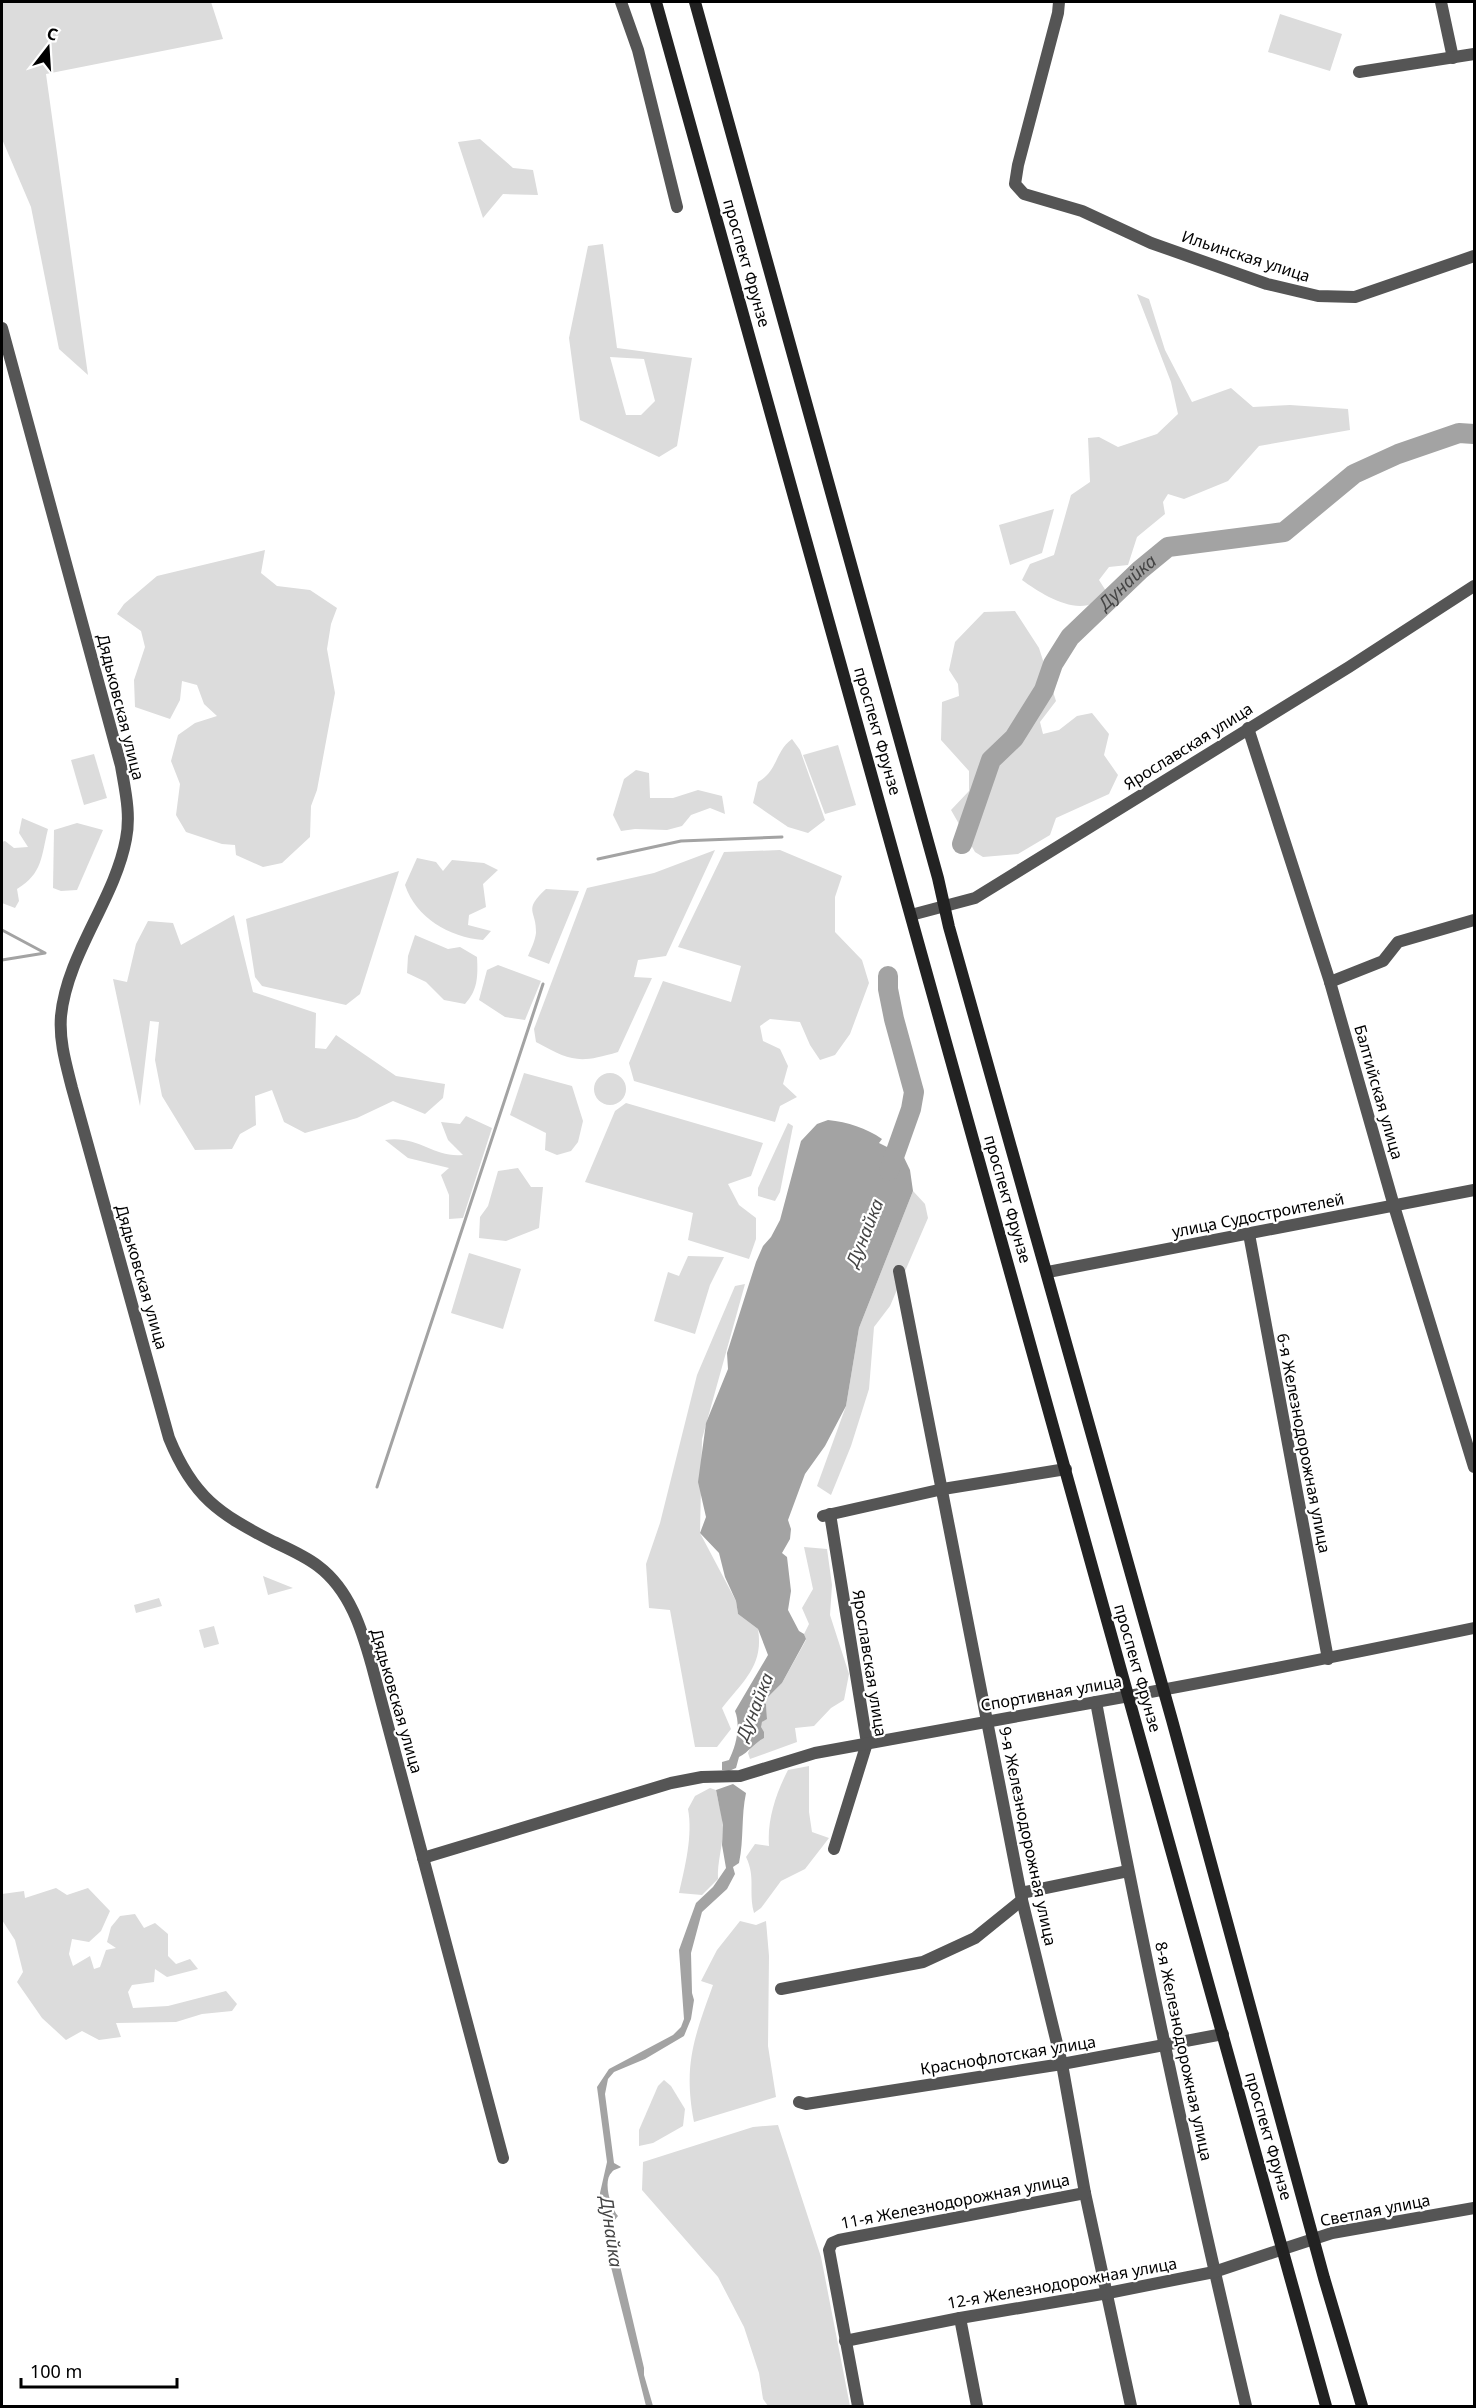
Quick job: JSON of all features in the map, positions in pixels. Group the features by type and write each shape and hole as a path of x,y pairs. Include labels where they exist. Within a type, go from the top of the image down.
{"main road":[{"name":"проспект Фрунзе","path":"656,2 1326,2406"},
{"name":"проспект Фрунзе","path":"695,2 1362,2406"}],"street":[{"path":"621,2 638,50 677,207"},
{"name":"Ильинская улица","path":"1059,2 1018,165 1015,184 1024,194 1082,211 1151,243 1267,284 1317,296 1355,297 1474,256"},
{"path":"1441,2 1453,58"},
{"path":"1359,72 1474,54"},
{"name":"Дядьковская улица","path":"2,328 118,755 126,793 128,818 126,840 65,993 61,1017 62,1047 72,1088 169,1438 180,1466 197,1491 219,1510 319,1567 346,1598 354,1612 366,1646 503,2158"},
{"name":"Ярославская улица","path":"911,915 975,898 1349,667 1474,586"},
{"name":"Балтийская улица","path":"1248,728 1330,982 1474,1467"},
{"path":"1330,982 1383,962 1398,942 1474,920"},
{"name":"улица Судостроителей","path":"1048,1272 1474,1190"},
{"name":"6-я Железнодорожная улица","path":"1249,1234 1329,1659"},
{"name":"9-я Железнодорожная улица","path":"899,1271 1021,1897 1062,2064 1085,2193 1131,2406"},
{"path":"943,1490 1066,1469"},
{"name":"Ярославская улица","path":"834,1849 867,1743 826,1515 943,1490"},
{"name":"Спортивная улица","path":"423,1858 671,1783 702,1777 740,1776 815,1753 1163,1690 1280,1666 1329,1659 1474,1628"},
{"name":"8-я Железнодорожная улица","path":"1096,1702 1128,1871 1214,2272 1246,2406"},
{"path":"781,1989 923,1962 975,1938 1021,1897 1128,1871"},
{"name":"Краснофлотская улица","path":"799,2102 806,2104 1062,2064 1223,2034"},
{"name":"11-я Железнодорожная улица","path":"845,2341 829,2250 832,2243 1085,2193"},
{"name":"Светлая улица","path":"1283,2249 1332,2233 1474,2208"},
{"name":"12-я Железнодорожная улица","path":"845,2341 960,2318 1108,2294 1214,2272 1283,2249"},
{"path":"960,2318 977,2406"},
{"path":"845,2341 858,2406"}],"shaded area":[{"path":"2,2 211,2 223,39 46,74 88,375 59,349 31,207 2,139"},
{"path":"1280,14 1342,34 1330,71 1268,52"},
{"path":"480,139 513,168 533,170 538,195 503,194 483,218 458,142"},
{"path":"603,244 617,348 692,358 677,446 659,457 580,420 569,338 588,246","holes":["610,357 644,359 655,401 641,415 626,415"]},
{"path":"1137,294 1149,299 1165,350 1192,402 1231,388 1253,407 1290,405 1348,409 1350,430 1259,446 1228,481 1184,499 1168,494 1163,502 1165,514 1137,537 1128,565 1109,567 1099,580 1106,591 1098,600 1088,605 1065,604 1022,580 1030,564 1054,555 1071,495 1090,482 1088,438 1099,437 1118,447 1157,434 1178,414 1171,382"},
{"path":"1054,509 1042,553 1010,565 999,525"},
{"path":"265,550 261,573 277,586 310,590 337,608 331,624 327,649 335,693 317,790 311,806 310,837 282,863 263,867 236,855 235,845 222,844 186,832 176,815 180,784 171,761 178,735 195,723 217,716 204,704 197,685 182,681 180,700 170,719 135,707 134,680 145,647 141,631 117,614 124,604 157,576"},
{"path":"1015,611 1039,648 1056,701 1040,722 1043,734 1059,730 1077,716 1092,713 1109,734 1104,755 1118,775 1109,794 1056,818 1050,835 1018,854 983,857 975,852 951,810 969,791 969,771 941,740 942,702 959,696 958,684 949,670 955,642 984,612"},
{"path":"792,739 800,750 825,820 808,833 788,827 753,803 758,782 773,767 782,749"},
{"path":"838,745 856,805 825,814 803,755"},
{"path":"94,754 107,798 84,805 71,760"},
{"path":"636,770 649,773 650,798 673,798 698,790 722,796 725,814 710,808 691,815 682,826 667,830 621,831 613,815 624,779"},
{"path":"22,818 48,829 40,864 32,877 17,889 19,901 15,908 2,903 2,842 5,841 14,848 28,847 19,833"},
{"path":"77,823 103,830 77,890 61,891 53,888 54,830"},
{"path":"715,850 666,956 638,960 634,977 652,978 618,1052 593,1058 575,1059 536,1042 534,1029 587,888 654,873"},
{"path":"780,850 842,876 835,897 835,932 862,960 869,983 850,1034 835,1055 820,1060 810,1045 800,1022 770,1019 760,1026 763,1041 780,1049 788,1066 783,1084 797,1097 780,1106 775,1122 634,1081 629,1063 663,981 731,1002 741,966 678,947 724,852"},
{"path":"417,858 436,862 443,871 452,860 484,863 498,870 483,884 486,907 469,915 468,925 491,931 483,940 446,930 435,924 417,907 405,885"},
{"path":"399,871 360,994 346,1005 262,986 255,977 246,919"},
{"path":"546,889 579,891 549,964 528,956 536,933 532,911 534,902"},
{"path":"234,915 253,992 316,1013 315,1048 326,1049 336,1035 396,1076 445,1084 443,1098 425,1114 393,1101 357,1118 305,1133 284,1122 272,1090 255,1096 256,1125 240,1134 232,1149 195,1150 162,1096 155,1060 159,1022 150,1021 140,1106 113,979 127,982 136,944 148,921 173,923 181,945"},
{"path":"415,935 448,949 460,947 477,957 476,982 465,1004 444,1000 426,982 407,973 408,956"},
{"path":"498,965 541,981 525,1020 505,1017 479,1000 487,970"},
{"path":"524,1073 572,1086 583,1121 578,1142 571,1151 557,1155 545,1150 546,1133 510,1115"},
{"path":"610,1073 621,1078 626,1089 621,1100 610,1105 599,1100 594,1089 599,1078"},
{"path":"626,1103 763,1143 751,1176 728,1184 739,1205 756,1218 756,1239 749,1259 688,1240 693,1213 585,1182 615,1111"},
{"path":"466,1116 492,1128 463,1218 449,1219 449,1195 441,1175 449,1168 408,1158 385,1140 397,1139 417,1143 443,1153 463,1155 448,1140 441,1122 460,1124"},
{"path":"788,1123 793,1126 780,1192 775,1201 758,1196 758,1188"},
{"path":"518,1168 531,1187 543,1187 539,1228 506,1241 479,1238 480,1217 488,1206 498,1171"},
{"path":"913,1191 925,1204 928,1218 890,1306 874,1327 869,1389 851,1446 831,1495 817,1486 846,1406 859,1328"},
{"path":"469,1253 521,1269 503,1329 451,1313"},
{"path":"688,1256 724,1257 710,1285 695,1334 654,1321 668,1272 679,1276"},
{"path":"745,1284 702,1439 700,1533 736,1601 738,1614 758,1629 758,1653 750,1672 722,1708 731,1729 717,1747 695,1747 670,1610 649,1608 646,1564 660,1523 697,1375 735,1286"},
{"path":"804,1547 827,1549 832,1585 830,1615 849,1674 844,1700 831,1708 814,1726 795,1728 797,1742 750,1759 748,1753 762,1722 767,1718 766,1704 763,1702 782,1683 806,1640 804,1634 809,1624 802,1608 813,1589"},
{"path":"263,1576 293,1588 268,1595"},
{"path":"159,1598 162,1606 136,1613 134,1605"},
{"path":"214,1626 219,1644 204,1648 199,1630"},
{"path":"809,1766 809,1812 812,1832 829,1838 805,1869 781,1881 761,1908 754,1913 751,1872 746,1857 755,1844 769,1846 769,1826 773,1807 788,1770"},
{"path":"710,1788 716,1790 723,1823 718,1879 702,1895 679,1893 689,1840 688,1809 695,1796"},
{"path":"56,1888 67,1895 88,1888 110,1911 101,1931 89,1942 72,1939 69,1954 73,1966 90,1956 94,1969 100,1967 106,1950 116,1948 107,1942 111,1927 120,1916 135,1914 144,1928 155,1923 168,1934 168,1956 176,1964 190,1959 198,1969 167,1977 155,1969 154,1982 132,1985 128,1992 133,2008 168,2006 226,1991 237,2004 232,2011 202,2014 176,2022 116,2023 121,2037 99,2040 82,2031 66,2040 42,2018 17,1982 23,1972 15,1940 2,1920 2,1894 24,1891 25,1898"},
{"path":"740,1921 756,1925 766,1921 769,1956 768,2046 776,2097 694,2122 690,2084 692,2052 713,1985 701,1981 717,1950"},
{"path":"664,2080 671,2086 685,2109 683,2126 653,2143 639,2146 639,2130 658,2086"},
{"path":"778,2125 821,2257 850,2406 768,2406 763,2399 759,2373 744,2327 718,2277 642,2190 643,2162 753,2127"}],"water":[{"path":"828,1120 863,1129 882,1139 879,1143 887,1147 898,1145 910,1170 913,1191 859,1328 846,1406 825,1446 805,1474 788,1520 791,1529 790,1539 782,1553 787,1557 791,1591 788,1610 806,1639 782,1683 763,1702 766,1704 767,1719 762,1722 761,1727 764,1738 739,1757 736,1768 729,1771 722,1770 722,1762 729,1760 736,1742 738,1723 735,1711 768,1655 758,1629 738,1614 736,1601 725,1577 719,1553 700,1533 706,1517 698,1482 706,1423 728,1369 727,1353 756,1262 763,1246 780,1220 801,1141 817,1124"},
{"name":"Дунайка","path":"733,1784 746,1793 739,1863 733,1867 735,1874 727,1889 702,1912 691,1953 694,2000 691,2019 684,2036 645,2059 614,2072 608,2079 605,2094 614,2163 621,2167 613,2171 608,2182 610,2201 618,2216 613,2222 614,2240 653,2406 646,2406 607,2251 600,2193 607,2162 597,2087 609,2069 673,2035 681,2027 684,2019 679,1950 696,1903 713,1887 726,1868 722,1845 723,1825 716,1790"}],"waterway":[{"name":"Дунайка","path":"962,844 991,760 1014,738 1044,690 1053,664 1070,637 1140,570 1168,547 1284,532 1354,474 1398,454 1459,433 1474,434"},
{"path":"598,859 681,841 782,837"},
{"path":"2,930 45,953 2,960"},
{"name":"Дунайка","path":"888,976 894,1019 914,1092 911,1109 889,1171"},
{"path":"377,1487 543,984"}]}
